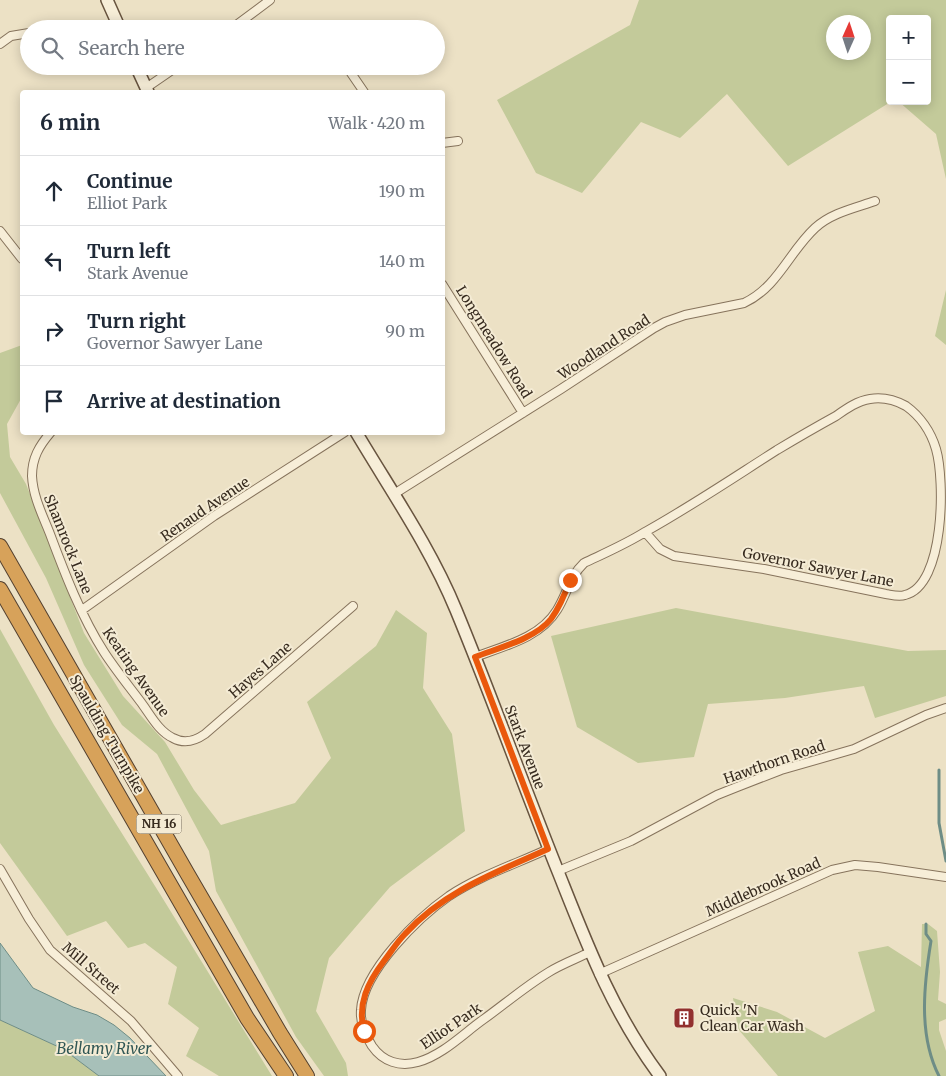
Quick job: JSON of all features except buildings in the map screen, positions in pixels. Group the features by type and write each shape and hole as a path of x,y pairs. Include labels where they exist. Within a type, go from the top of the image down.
{"highway":[{"name":"Spaulding Turnpike","path":"0,546 280,1034 307,1076"},
{"name":"Spaulding Turnpike","path":"0,589 222,976 247,1018 286,1076"}],"main road":[{"path":"107,0 116,20"},
{"path":"140,75 147,90"},
{"name":"Stark Avenue","path":"358,435 442,578 475,657 548,849 599,974 626,1026 660,1076"}],"street":[{"path":"243,20 270,0"},
{"path":"0,44 11,36 20,34"},
{"path":"147,90 166,75"},
{"path":"352,75 363,90"},
{"path":"445,143 458,141"},
{"name":"Woodland Road","path":"394,494 665,322 744,303 754,298 772,282 815,228 831,218 875,201"},
{"path":"0,232 20,257"},
{"name":"Longmeadow Road","path":"445,289 524,413"},
{"name":"Governor Sawyer Lane","path":"475,657 532,634 541,628 556,611 576,570 584,563 646,532 856,404 869,399 881,398 892,400 909,409 923,422 936,448 939,461 941,492 939,523 933,560 929,573 923,581 911,593 904,596 756,568 674,556 660,549 646,532"},
{"name":"Shamrock Lane","path":"49,435 36,451 33,462 33,486 60,560 82,610"},
{"name":"Renaud Avenue","path":"82,610 214,516 340,435"},
{"name":"Hayes Lane","path":"178,740 191,741 205,734 353,606"},
{"name":"Keating Avenue","path":"82,610 105,654 164,732 178,740"},
{"name":"Hawthorn Road","path":"558,872 631,841 730,790 775,772 854,749 926,715 946,708"},
{"name":"Elliot Park","path":"548,849 462,888 429,912 405,934 376,972 363,998 361,1015 364,1031 373,1047 383,1058 395,1063 419,1062 440,1052 543,976 590,952"},
{"name":"Middlebrook Road","path":"599,974 832,870 855,866 878,867 946,877"},
{"name":"Mill Street","path":"0,869 50,950 131,1021 178,1076"}],"green space":[{"path":"639,0 946,0 946,179 936,134 903,105 931,105 931,15 886,15 886,105 788,166 727,94 680,138 641,122 582,193 536,173 497,100 630,25"},
{"path":"946,290 946,345 935,336"},
{"path":"20,346 20,401 7,424 10,457 26,484 84,633 123,696 165,742 194,790 221,825 295,803 331,758 307,702 376,646 396,610 427,633 423,688 452,734 465,831 390,887 329,958 316,1011 346,1063 348,1076 324,1076 296,1037 216,891 209,851 157,754 122,725 84,665 46,578 0,493 0,353"},
{"path":"676,608 908,651 946,650 946,696 875,718 864,686 785,698 708,704 694,757 638,763 577,727 551,636"},
{"path":"0,629 54,725 272,1076 219,1076 186,1056 199,1028 168,1004 177,967 145,943 128,948 106,921 67,936 0,843"},
{"path":"922,924 928,924 937,931 940,972 938,1000 946,1004 946,1019 939,1022 939,1030 946,1051 946,1076 778,1076 738,1029 733,998 777,1012 825,1038 875,1011 858,952 888,946 921,967"},
{"path":"0,1020 63,1049 99,1076 0,1076"}],"water":[{"name":"Bellamy River","path":"0,943 33,988 73,1007 97,1015 114,1025 130,1038 166,1076 99,1076 63,1049 0,1020"}],"waterway":[{"path":"939,770 939,823 946,861"},
{"path":"926,924 926,934 931,941 926,974 925,1027 932,1060 939,1076"}],"place":[{"name":"Quick 'N Clean Car Wash","path":"684,1018"}],"route":[{"path":"364,1031 361,1021 363,998 376,972 397,943 414,925 449,896 462,888 548,849 475,657 532,634 541,628 550,620 562,602 570,580"}]}
